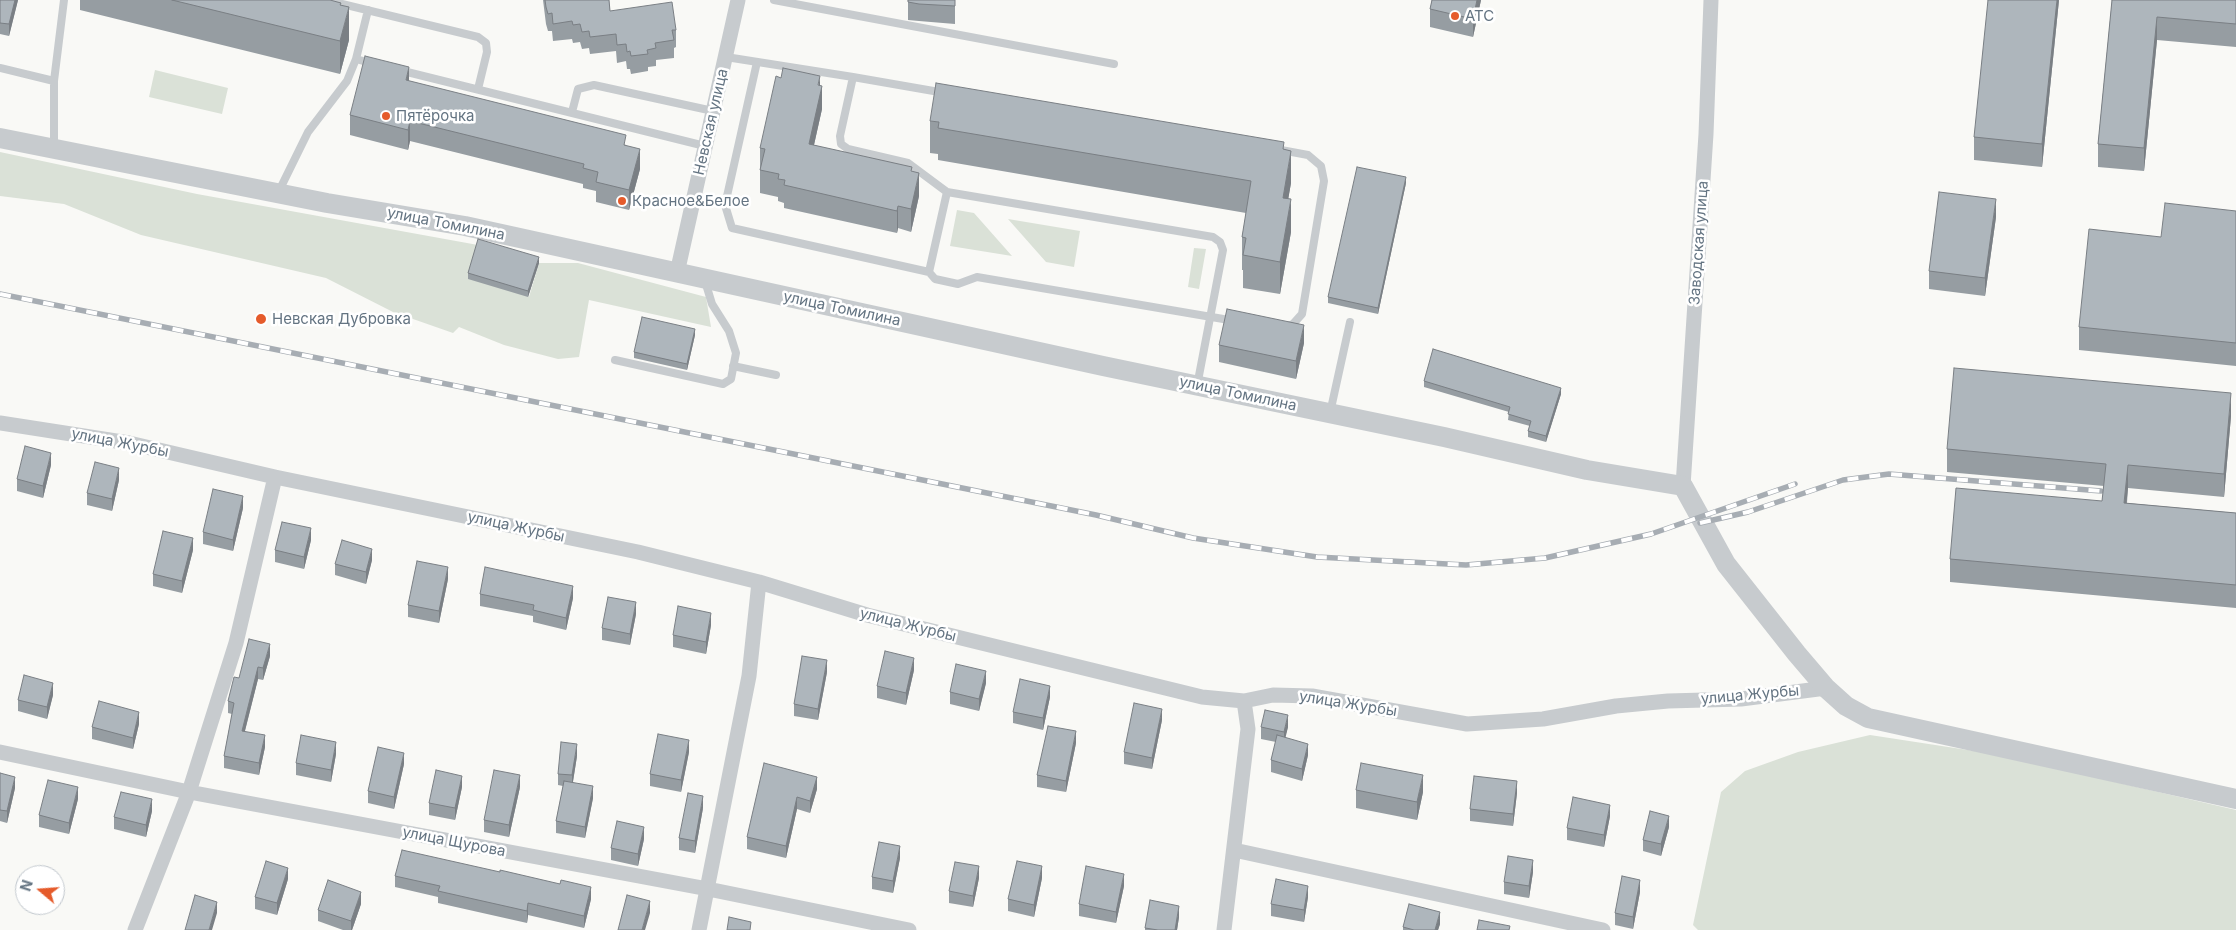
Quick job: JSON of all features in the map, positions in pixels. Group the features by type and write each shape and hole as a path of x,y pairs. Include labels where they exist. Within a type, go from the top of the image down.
{"street":[{"name":"Невская улица","path":"677,273 738,0"},
{"name":"Заводская улица","path":"1683,486 1706,134 1711,0"},
{"name":"улица Томилина","path":"0,138 278,193 464,226 705,280 1588,470 1683,486"},
{"name":"улица Журбы","path":"0,423 129,443 275,476 638,552 759,582 876,618 1202,697 1244,701 1274,695 1312,696 1467,724 1543,719 1616,706 1660,702 1741,699 1826,688"},
{"path":"135,930 189,792 236,643 275,476"},
{"path":"1683,486 1726,564 1797,654 1826,688 1846,706 1868,718 2236,800"},
{"path":"699,930 750,676 759,582"},
{"path":"1224,930 1248,729 1244,701"},
{"name":"улица Щурова","path":"0,752 189,792 708,890 908,930"},
{"path":"1234,850 1603,930"}],"lane":[{"path":"54,149 54,81 64,0"},
{"path":"326,0 478,37 486,43 487,52 478,89"},
{"path":"774,0 1114,64"},
{"path":"278,193 308,132 347,81 356,59 368,10"},
{"path":"726,57 950,94"},
{"path":"356,59 384,66"},
{"path":"757,62 725,205 732,228 929,272 935,279 958,284 977,277 1246,322"},
{"path":"0,68 54,81"},
{"path":"393,68 705,146"},
{"path":"853,78 840,136 841,144 848,149 908,163 947,192 1213,237 1220,242 1223,250 1197,386"},
{"path":"572,112 578,89 594,85 713,111"},
{"path":"1270,148 1308,155 1321,166 1324,181 1302,314 1294,324 1281,328 1272,327"},
{"path":"929,272 947,192"},
{"path":"615,360 723,384 731,379 736,353 729,331 712,304 705,280"},
{"path":"1330,413 1350,322"},
{"path":"733,366 776,375"}],"shaded area":[{"path":"155,70 228,88 222,114 149,97"},
{"path":"0,152 197,194 478,245 529,297 539,263 578,263 706,297 711,327 589,300 579,357 558,359 504,345 459,327 453,333 393,312 326,278 141,235 64,204 0,196"},
{"path":"957,210 974,213 1012,256 950,246"},
{"path":"1008,219 1080,231 1074,267 1046,262"},
{"path":"1194,248 1206,249 1199,289 1188,287"},
{"path":"1870,735 1994,754 2236,810 2236,930 1698,930 1693,925 1721,792 1745,771 1798,752"}],"building":[{"path":"0,0 15,0 9,24 0,23"},
{"path":"172,0 330,0 349,7 340,41"},
{"path":"545,0 609,0 610,11 672,2 676,30 672,30 674,40 655,43 656,48 647,50 648,54 631,56 630,51 627,52 626,44 617,45 616,34 590,37 589,31 582,32 580,24 573,25 572,21 553,24 552,13 548,14"},
{"path":"908,0 955,0 955,6 919,4 908,2"},
{"path":"1432,0 1477,0 1473,19 1430,9"},
{"path":"1988,0 2057,0 2042,144 1974,137"},
{"path":"2112,0 2236,0 2236,24 2157,17 2144,148 2098,144"},
{"path":"365,56 409,67 406,80 626,135 624,145 640,149 629,190 596,182 598,172 583,168 584,164 410,121 408,130 350,115"},
{"path":"783,68 820,76 818,85 822,86 809,144 912,167 911,171 919,173 911,209 898,206 897,211 784,185 785,180 778,179 779,174 760,170 765,149 760,148 776,76 781,78"},
{"path":"936,83 1284,142 1283,149 1291,151 1283,198 1291,199 1280,262 1243,255 1246,238 1242,237 1251,181 938,128 939,122 930,121"},
{"path":"1357,167 1406,177 1378,308 1328,297"},
{"path":"1939,192 1996,199 1985,278 1929,271"},
{"path":"2165,203 2236,211 2236,343 2079,327 2089,229 2161,237"},
{"path":"478,239 539,257 528,291 468,273"},
{"path":"1227,309 1304,325 1296,361 1219,345"},
{"path":"642,317 695,329 687,364 634,352"},
{"path":"1433,349 1561,388 1546,436 1528,431 1531,421 1508,414 1510,407 1424,381"},
{"path":"1954,368 2231,393 2224,474 2128,465 2124,503 2236,513 2236,585 1950,559 1956,488 2102,501 2106,464 1947,449"},
{"path":"25,446 51,453 43,486 17,479"},
{"path":"95,462 119,468 112,499 87,493"},
{"path":"213,489 243,496 233,540 203,532"},
{"path":"282,522 311,528 304,557 275,550"},
{"path":"163,531 193,538 182,581 153,574"},
{"path":"342,540 372,549 366,572 335,564"},
{"path":"417,561 448,567 439,611 408,605"},
{"path":"485,567 573,586 566,618 533,610 534,605 480,594"},
{"path":"608,597 636,602 630,634 602,628"},
{"path":"678,606 711,613 706,642 673,635"},
{"path":"249,639 270,644 263,668 258,667 242,731 265,735 259,763 224,756 234,703 228,701 234,677 239,678"},
{"path":"885,651 914,658 906,693 877,686"},
{"path":"802,656 827,660 818,709 794,704"},
{"path":"956,664 986,671 979,699 950,692"},
{"path":"24,675 53,683 47,707 18,700"},
{"path":"1020,679 1050,686 1043,718 1013,712"},
{"path":"99,701 139,712 133,738 92,727"},
{"path":"1134,703 1162,709 1152,758 1124,752"},
{"path":"1265,710 1288,715 1284,732 1261,727"},
{"path":"1048,726 1076,731 1066,781 1037,775"},
{"path":"658,734 689,740 681,780 650,774"},
{"path":"301,735 336,742 331,770 296,763"},
{"path":"1277,735 1308,744 1302,769 1271,760"},
{"path":"561,742 577,744 572,775 558,774"},
{"path":"378,747 404,753 394,797 368,791"},
{"path":"764,763 817,777 810,801 797,797 786,846 747,837"},
{"path":"1361,763 1423,775 1417,802 1356,790"},
{"path":"436,770 462,776 455,808 429,803"},
{"path":"494,770 520,775 509,825 484,820"},
{"path":"0,773 15,777 7,811 0,810"},
{"path":"1474,776 1517,781 1513,814 1470,809"},
{"path":"48,780 78,787 69,823 39,815"},
{"path":"564,781 593,786 585,827 556,821"},
{"path":"121,792 152,799 146,825 114,817"},
{"path":"688,793 703,796 695,841 679,838"},
{"path":"1573,797 1610,805 1604,835 1567,828"},
{"path":"1650,811 1669,816 1661,844 1643,840"},
{"path":"617,821 644,827 638,854 611,848"},
{"path":"879,842 900,846 893,881 872,877"},
{"path":"402,850 560,884 561,880 591,887 584,916 528,903 527,911 438,891 440,886 395,876"},
{"path":"1508,856 1533,860 1529,886 1504,882"},
{"path":"266,861 288,868 277,903 255,897"},
{"path":"1017,861 1042,866 1034,905 1008,899"},
{"path":"955,862 979,866 973,896 949,891"},
{"path":"1086,866 1124,874 1116,912 1079,904"},
{"path":"1622,876 1640,880 1633,917 1615,913"},
{"path":"1276,879 1308,886 1304,910 1271,904"},
{"path":"328,880 361,892 351,921 318,910"},
{"path":"195,895 217,902 209,930 185,930"},
{"path":"627,895 650,901 642,930 618,930"},
{"path":"1150,900 1179,906 1175,930 1145,928"},
{"path":"1409,904 1440,912 1435,930 1414,930 1403,927"},
{"path":"729,917 751,922 750,930 727,930"},
{"path":"1479,920 1510,926 1509,930 1477,930"}],"railway":[{"path":"0,294 1096,515 1193,538 1317,557 1466,565 1545,558 1651,534 1795,484"},
{"path":"1700,523 1748,512 1843,480 1889,474 2101,491"}],"place":[{"name":"АТС","path":"1455,16"},
{"name":"Пятёрочка","path":"386,116"},
{"name":"Красное&Белое","path":"622,201"},
{"name":"Невская Дубровка","path":"261,319"}]}
